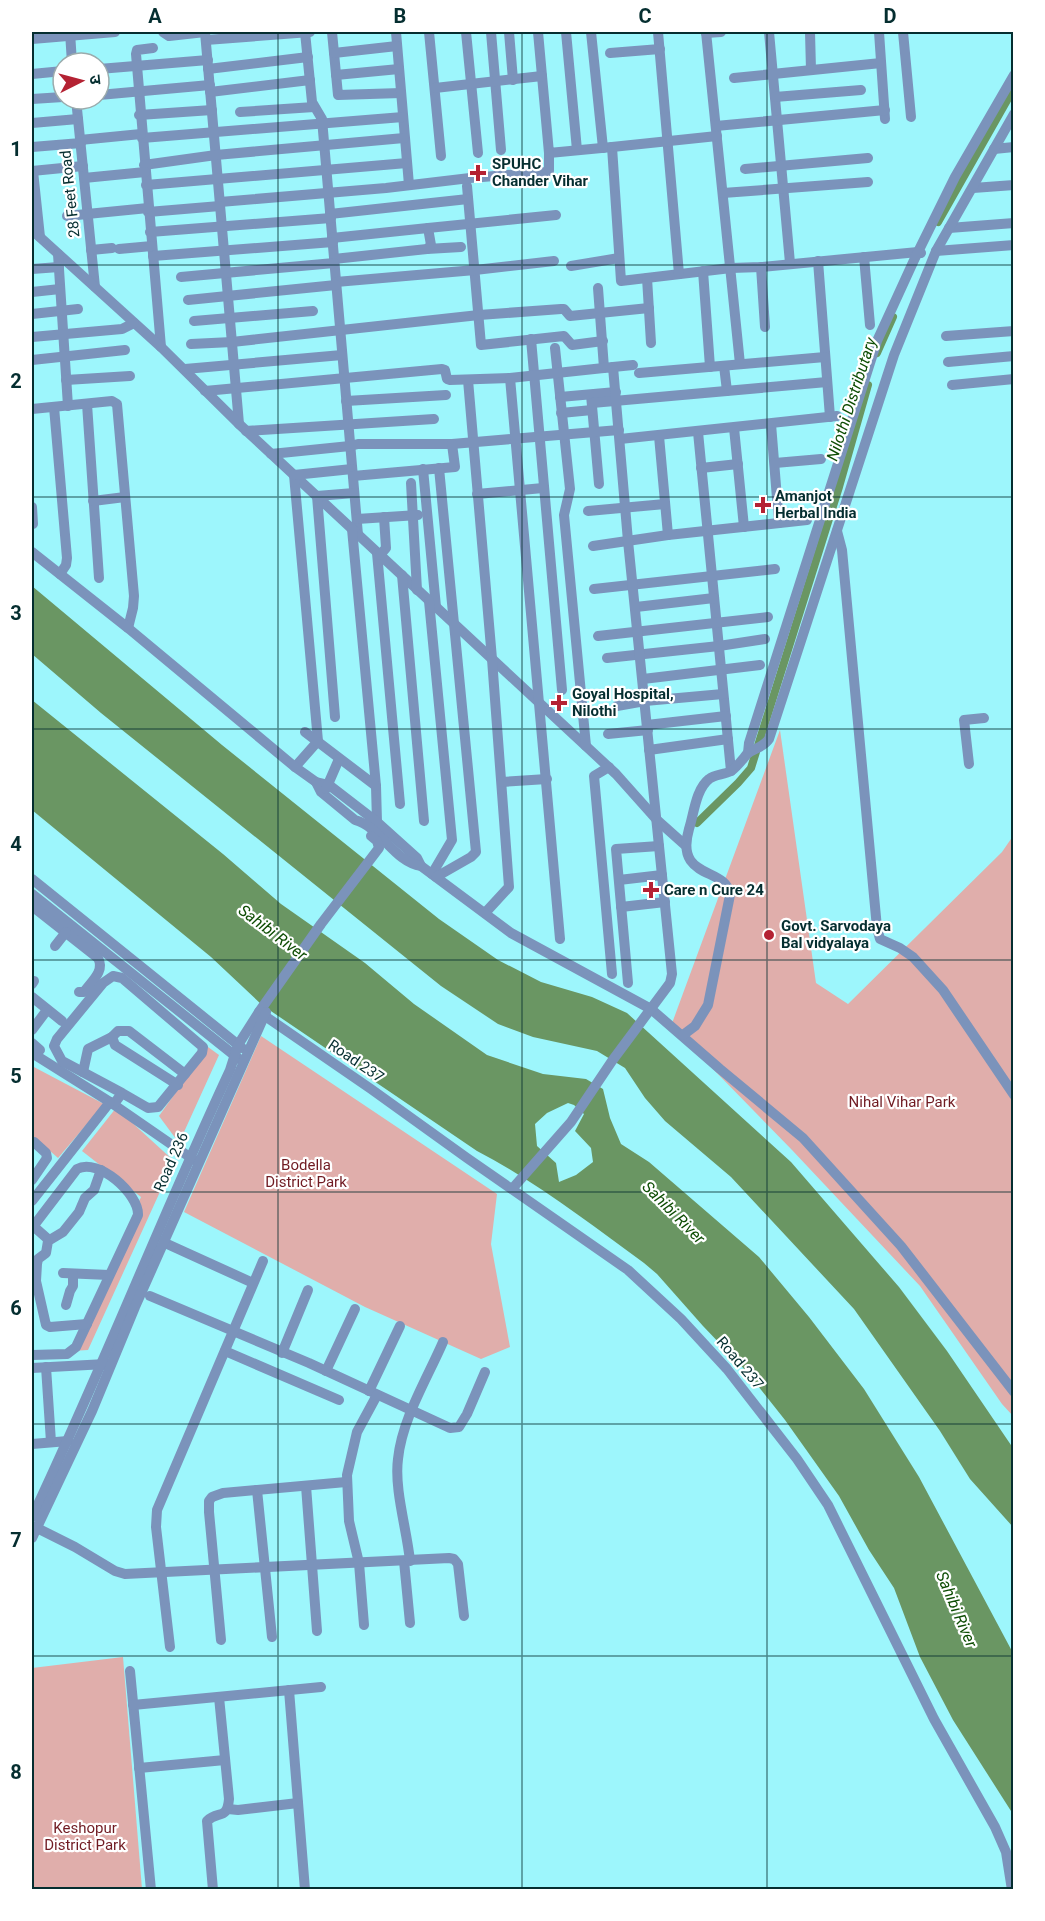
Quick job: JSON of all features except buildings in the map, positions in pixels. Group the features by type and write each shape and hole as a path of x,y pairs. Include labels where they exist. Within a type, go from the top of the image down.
{"street":[{"path":"32,39 70,33 115,32"},
{"path":"164,32 168,36 311,32"},
{"path":"305,32 312,102 321,117 325,146 354,493 377,822 384,843"},
{"path":"332,32 338,95 401,93"},
{"path":"396,32 409,185"},
{"path":"429,32 441,156"},
{"path":"466,32 478,153"},
{"path":"491,32 501,150"},
{"path":"508,32 513,80"},
{"path":"67,216 220,204 549,171 538,32"},
{"path":"566,32 577,150"},
{"path":"591,32 607,147 621,281 731,268 927,254 1014,245"},
{"path":"658,32 679,274"},
{"path":"721,32 706,32 740,364"},
{"path":"770,32 790,263"},
{"path":"810,32 811,70"},
{"path":"549,153 668,142 777,120 885,114 879,32"},
{"path":"903,32 910,117"},
{"path":"70,33 71,51"},
{"path":"205,35 236,388 242,428"},
{"path":"334,53 397,46"},
{"path":"153,48 136,51 136,67 161,347"},
{"path":"610,52 660,49"},
{"path":"111,68 308,57"},
{"path":"734,78 881,63"},
{"path":"336,75 399,69"},
{"path":"32,74 51,72"},
{"path":"685,845 700,790 711,777 731,771 769,739 927,254 956,177 1014,75"},
{"path":"435,88 542,76"},
{"path":"111,93 210,89 310,80"},
{"path":"775,97 861,90"},
{"path":"32,99 51,98"},
{"path":"240,112 314,107"},
{"path":"140,116 212,110"},
{"name":"28 Feet Road","path":"77,111 95,287"},
{"path":"754,750 749,743 877,341 927,254 949,228 1014,114"},
{"path":"32,147 141,136 402,117"},
{"path":"32,123 78,119"},
{"path":"84,178 216,155 404,138"},
{"path":"994,149 1014,147"},
{"path":"745,169 868,158"},
{"path":"146,185 406,163"},
{"path":"82,166 32,171 36,234 185,369 242,428 356,528 379,554 417,590 609,767 657,820 685,845 691,862 724,883 729,889 730,895 708,1005 695,1026 683,1035"},
{"path":"723,193 868,182"},
{"path":"973,188 1014,185"},
{"path":"467,186 482,345 564,336 572,345 603,341"},
{"path":"150,232 331,216 468,199"},
{"path":"91,250 115,248 152,251 224,250 556,215"},
{"path":"949,228 1014,223"},
{"path":"427,249 431,245 428,228"},
{"path":"181,277 461,247"},
{"path":"58,254 68,406"},
{"path":"864,257 870,324"},
{"path":"571,266 619,258"},
{"path":"188,300 554,261"},
{"path":"271,454 371,443 473,443 594,432 659,436 833,417 827,382 818,261"},
{"path":"32,269 59,267"},
{"path":"761,267 765,327"},
{"path":"703,271 710,367"},
{"path":"647,278 651,343"},
{"path":"512,1189 557,1136 572,1122 643,1018 670,984 672,974 628,541 616,397 603,341 598,288"},
{"path":"32,292 60,289"},
{"path":"32,314 78,309"},
{"path":"191,344 340,332 479,315 564,309 570,316 649,309"},
{"path":"194,321 313,311"},
{"path":"32,337 122,329 134,323"},
{"path":"946,336 1014,331"},
{"path":"531,339 562,690"},
{"path":"555,348 570,489 564,515 586,746"},
{"path":"32,360 125,350"},
{"path":"185,369 342,355"},
{"path":"948,362 1014,356"},
{"path":"205,391 442,369 445,370 447,379 468,380 609,368 710,367 825,357"},
{"path":"724,366 727,391"},
{"path":"66,380 130,376"},
{"path":"510,378 541,704 560,939"},
{"path":"952,384 1014,379"},
{"path":"468,380 509,887 485,913"},
{"path":"561,412 616,397 727,391 827,382"},
{"path":"346,401 446,395"},
{"path":"560,397 592,403"},
{"path":"32,410 111,401 117,404 134,602 128,628"},
{"path":"592,403 599,484"},
{"path":"87,404 99,578"},
{"path":"54,408 67,558 66,565 60,574"},
{"path":"242,428 434,420"},
{"path":"771,424 779,523"},
{"path":"734,428 744,527"},
{"path":"698,432 731,771"},
{"path":"659,436 668,535"},
{"path":"294,475 423,470 455,466 452,444"},
{"path":"775,464 821,459"},
{"path":"701,468 738,464"},
{"path":"434,876 473,856 476,852 439,468"},
{"path":"423,470 452,840 434,876"},
{"path":"294,475 318,741 295,767"},
{"path":"411,483 417,590"},
{"path":"477,494 543,488"},
{"path":"317,496 354,493"},
{"path":"317,496 334,717"},
{"path":"93,501 125,497"},
{"path":"588,511 665,504"},
{"path":"32,507 33,524"},
{"path":"356,528 384,517 427,515"},
{"path":"379,554 386,548 384,517"},
{"path":"593,546 668,535 807,520"},
{"path":"837,531 843,560 877,928 880,939 913,957 943,990 1014,1095"},
{"path":"32,552 128,628 295,767 377,822"},
{"path":"379,554 400,804"},
{"path":"594,589 775,569"},
{"path":"402,575 424,821"},
{"path":"636,607 714,598"},
{"path":"598,636 768,617"},
{"path":"607,658 765,639"},
{"path":"643,679 760,665"},
{"path":"617,706 723,693"},
{"path":"608,734 726,716"},
{"path":"969,764 964,720 984,718"},
{"path":"306,732 376,786"},
{"path":"649,750 728,739"},
{"path":"326,789 339,759"},
{"path":"609,767 594,776 612,974"},
{"path":"502,782 547,779"},
{"path":"326,789 377,841 417,858 421,866 525,942 651,1009 811,1146 902,1246 1014,1392"},
{"path":"32,1538 90,1416 246,1057 263,1012 323,925 384,843"},
{"path":"628,983 616,849 659,846"},
{"path":"619,880 662,875"},
{"path":"32,881 246,1057"},
{"path":"32,894 222,1043 236,1050"},
{"path":"621,908 665,902"},
{"path":"32,906 98,958 101,963 101,969 84,992 79,992"},
{"path":"54,946 66,932"},
{"path":"113,976 122,978 203,1047 202,1053 185,1074 158,1107 148,1108 63,1060 54,1046 57,1039 103,982 113,976"},
{"path":"32,997 62,1021"},
{"path":"34,1023 48,1010"},
{"name":"Road 236","path":"32,1517 68,1441 189,1157 230,1070 236,1050 263,1012"},
{"name":"Road 237","path":"263,1012 628,1270 681,1319 727,1369 797,1459 828,1505 934,1719 995,1827 1006,1852 1012,1890"},
{"path":"83,1072 88,1049 112,1037 118,1031 129,1030 185,1074"},
{"path":"112,1037 115,1045 178,1085"},
{"path":"34,1049 199,1164"},
{"path":"32,1201 122,1093"},
{"path":"32,1180 47,1158 46,1153 34,1142"},
{"path":"48,1240 32,1226 77,1169 82,1166 101,1170 128,1191 139,1210 72,1352 73,1365"},
{"path":"87,1323 50,1327 46,1325 36,1281 38,1259 45,1253 48,1240 63,1232 79,1212 85,1198 94,1190 101,1170"},
{"path":"165,1243 253,1283"},
{"path":"170,1647 156,1527 157,1510 263,1261"},
{"path":"66,1305 73,1286 68,1273 109,1275"},
{"path":"282,1353 308,1290"},
{"path":"150,1296 326,1371 450,1428 459,1427 485,1372"},
{"path":"326,1371 355,1309"},
{"path":"364,1625 358,1563 349,1521 346,1482 357,1432 400,1326"},
{"path":"410,1623 398,1460 412,1411 443,1342"},
{"path":"225,1351 339,1400"},
{"path":"32,1355 72,1352"},
{"path":"32,1368 112,1365"},
{"path":"46,1366 51,1442"},
{"path":"32,1444 68,1441"},
{"path":"221,1640 209,1501 212,1497 223,1493 346,1482"},
{"path":"306,1486 317,1631"},
{"path":"257,1490 272,1637"},
{"path":"37,1528 115,1571 135,1575 454,1559 458,1564 464,1616"},
{"path":"130,1671 151,1890"},
{"path":"133,1705 321,1687"},
{"path":"289,1690 305,1890"},
{"path":"213,1890 207,1821 209,1818 222,1815 228,1809 229,1799 219,1697"},
{"path":"139,1768 225,1760"},
{"path":"228,1809 238,1810 298,1803"}],"green space":[{"name":"Nihal Vihar Park","path":"780,730 816,983 848,1004 1002,852 1013,836 1013,1416 1002,1404 920,1286 671,1026"},
{"name":"Bodella District Park","path":"261,1036 497,1194 491,1244 510,1347 481,1359 365,1307 184,1212"},
{"path":"208,1047 219,1055 179,1143 159,1116"},
{"path":"32,1066 104,1104 58,1158 32,1135"},
{"path":"116,1108 174,1161 88,1350 72,1351 141,1197 82,1151"},
{"name":"Keshopur District Park","path":"123,1657 142,1889 34,1889 32,1668"}],"water":[{"path":"32,586 222,745 439,919 498,960 541,982 592,997 627,1013 791,1162 899,1287 947,1351 1013,1448 1013,1527 970,1479 940,1431 854,1309 731,1177 665,1121 645,1098 625,1068 597,1051 533,1037 498,1024 441,986 101,713 32,654"},
{"name":"Sahibi River","path":"32,700 223,854 281,904 365,963 414,1004 487,1055 543,1074 586,1079 603,1089 610,1118 621,1144 649,1162 759,1257 864,1389 919,1477 1013,1653 1013,1819 1011,1811 953,1720 920,1657 894,1588 869,1550 839,1496 785,1420 746,1371 657,1274 542,1190 477,1151 262,1005 211,957 32,810","holes":["568,1103 584,1114 575,1131 591,1148 593,1162 576,1175 559,1182 556,1163 537,1146 535,1124 547,1113"]}],"waterway":[{"name":"Nilothi Distributary","path":"938,222 1014,88"},
{"name":"Nilothi Distributary","path":"877,353 893,317"},
{"name":"Nilothi Distributary","path":"697,823 751,768 839,487 868,385"}],"place":[{"name":"SPUHC Chander Vihar","path":"478,173"},
{"name":"Amanjot Herbal India","path":"763,505"},
{"name":"Goyal Hospital, Nilothi","path":"559,703"},
{"name":"Care n Cure 24","path":"651,890"},
{"name":"Govt. Sarvodaya Bal vidyalaya","path":"769,935"}]}
